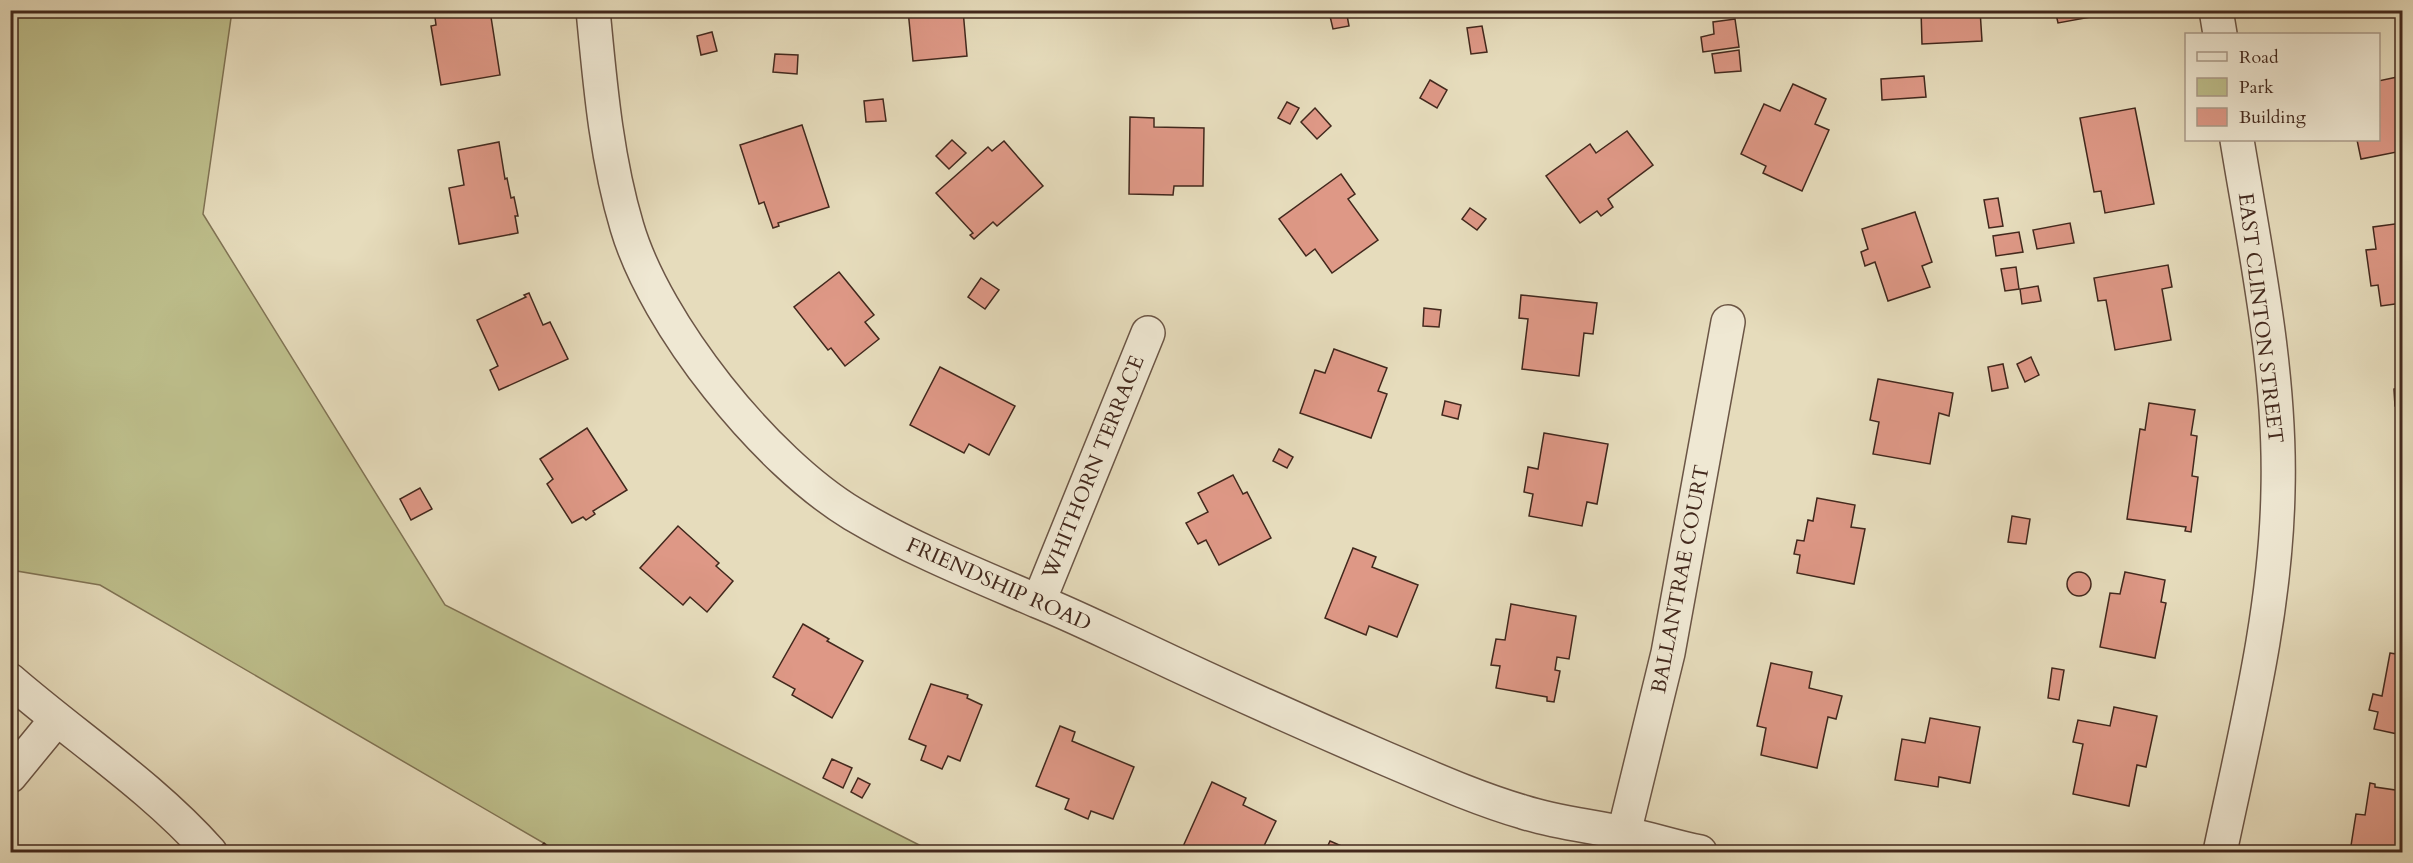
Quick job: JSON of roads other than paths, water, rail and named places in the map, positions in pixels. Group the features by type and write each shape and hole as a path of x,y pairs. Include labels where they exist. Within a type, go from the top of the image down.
{"street":[{"name":"FRIENDSHIP ROAD","path":"593,10 614,178 628,232 646,276 698,360 734,406 792,469 849,512 906,544 1039,602 1262,705 1473,796 1571,825 1624,833 1700,852"},
{"path":"2216,10 2220,33"},
{"name":"EAST CLINTON STREET","path":"2220,852 2265,632 2274,565 2278,492 2278,443 2274,392 2237,141"},
{"name":"BALLANTRAE COURT","path":"1624,833 1668,653 1728,322"},
{"name":"WHITHORN TERRACE","path":"1039,602 1148,333"},
{"path":"10,680 57,720 144,786 210,852"},
{"path":"10,776 57,720"}]}
